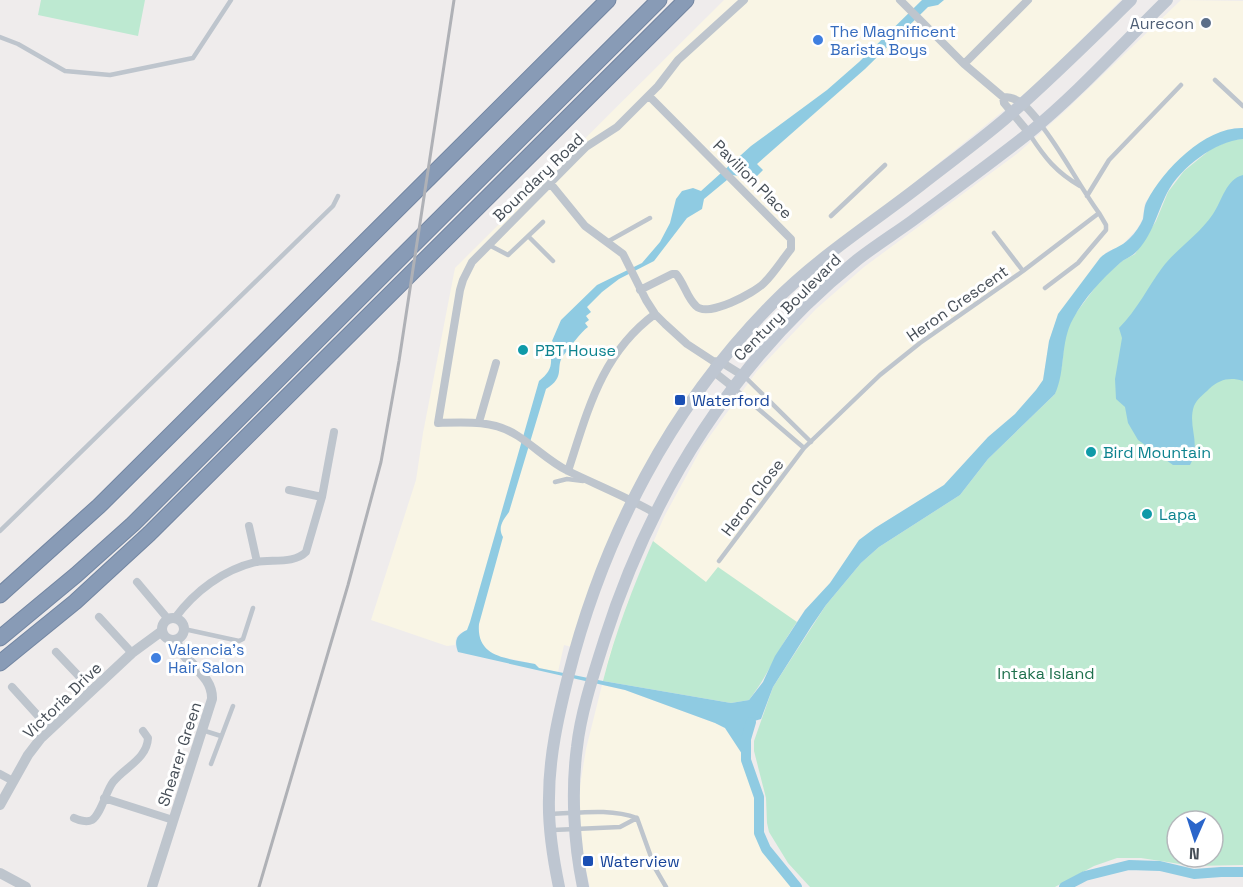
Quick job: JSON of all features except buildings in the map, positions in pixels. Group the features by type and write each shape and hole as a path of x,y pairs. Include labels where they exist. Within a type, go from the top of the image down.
{"highway":[{"path":"0,594 45,557 99,506 608,0"},
{"path":"0,638 62,588 133,524 659,0"},
{"path":"0,663 123,560 686,0"},
{"path":"436,249 698,0"}],"main road":[{"name":"Century Boulevard","path":"559,887 549,814 553,744 575,648 610,550 632,501 673,428 716,365 774,302 820,260 897,203 1012,112 1131,0"},
{"name":"Century Boulevard","path":"583,887 578,862 574,814 576,748 584,712 617,601 655,513 694,441 752,361 810,302 857,260 1029,133 1167,0"}],"street":[{"name":"Boundary Road","path":"479,422 438,423 463,280 472,262 586,147 617,127 664,80 678,60 744,0"},
{"path":"964,64 1028,0"},
{"path":"902,2 964,64 1003,98 1004,103 1029,133"},
{"name":"Pavilion Place","path":"640,290 676,274 695,305 704,310 710,310 754,291 791,249 791,239 649,96"},
{"path":"1003,98 1010,97 1023,102 1040,123"},
{"path":"550,183 585,226 624,254 640,290 655,314 687,344 716,365 742,375"},
{"path":"568,471 599,381 629,335 655,314"},
{"path":"496,363 479,422 505,429 568,471 655,513"},
{"path":"716,365 733,387"},
{"path":"137,582 172,619 183,624 182,636 176,640 167,639 162,631 163,624 172,619 218,577 235,568 257,562 294,559 301,556 308,547 322,497 334,432"},
{"path":"290,490 322,497"},
{"path":"249,526 257,562"},
{"path":"99,617 132,653"},
{"name":"Victoria Drive","path":"0,805 31,751 50,729 132,653 162,631"},
{"name":"Shearer Green","path":"152,887 212,699 211,687 180,650 176,640"},
{"path":"56,652 92,690"},
{"path":"12,687 50,729"},
{"path":"74,818 90,821 95,817 115,780 144,752 148,738 143,731"},
{"path":"0,774 13,781"},
{"path":"104,798 173,820"},
{"path":"0,873 26,887"}],"lane":[{"path":"0,37 18,44 65,71 110,75 193,58 231,0"},
{"path":"1215,80 1243,106"},
{"path":"1087,196 1110,160 1181,85"},
{"path":"1040,123 1071,167 1080,186 1106,225 1106,230 1086,256 1045,288"},
{"path":"1029,133 1060,175 1080,186"},
{"path":"831,216 885,165"},
{"path":"0,531 333,206 338,196"},
{"name":"Heron Crescent","path":"804,448 880,375 912,349 1023,271 1099,213"},
{"path":"607,242 650,218"},
{"path":"489,245 508,255 543,222"},
{"path":"994,233 1023,271"},
{"path":"528,236 553,261"},
{"path":"742,375 811,442"},
{"path":"733,387 804,448"},
{"name":"Heron Close","path":"719,561 804,448"},
{"path":"555,482 567,479 594,483"},
{"path":"184,629 239,641 243,639 253,608"},
{"path":"211,764 233,706"},
{"path":"202,730 221,736"},
{"path":"549,814 613,812 637,818 655,868 666,887"},
{"path":"550,830 624,826 637,818"}],"shaded area":[{"path":"724,0 1121,0 1039,82 893,200 817,257 670,426 572,647 564,645 558,672 539,668 535,664 497,656 481,644 478,636 467,630 456,638 455,645 447,646 371,620 416,480 455,268"},
{"path":"1181,0 1243,1 1243,128 1234,128 1162,178 1145,203 1142,220 1137,229 1120,247 1108,251 1100,258 1059,314 1049,341 1043,381 1036,390 944,485 859,540 830,583 805,610 791,630 603,681 627,604 664,517 702,447 757,371 816,309 864,267 1018,153"},
{"path":"602,685 625,690 725,728 746,760 759,797 759,833 766,849 797,887 590,887 584,862 579,792 586,749"}],"green space":[{"path":"41,0 145,0 138,36 38,15"},
{"name":"Intaka Island","path":"1243,139 1243,865 1225,865 1225,809 1165,809 1165,862 1141,858 1117,858 1094,866 1055,887 810,887 788,863 769,832 767,823 766,798 754,751 754,741 773,687 826,605 861,563 879,547 960,495 988,459 1055,394 1062,365 1065,334 1073,317 1100,281 1122,261 1135,254 1156,221 1168,192 1184,171 1211,149 1231,140"},
{"path":"653,541 706,582 718,567 797,622 749,700 731,703 603,681 625,610"}],"water":[{"path":"922,0 944,0 938,5 928,7 865,69 757,164 763,170 754,179 733,175 704,199 702,209 687,218 654,261 619,279 587,307 591,312 586,316 589,320 585,323 588,327 563,356 556,380 546,389 509,512 501,527 503,537 479,624 479,636 483,644 496,655 535,664 539,668 603,681 731,703 749,700 763,682 775,656 805,610 830,583 859,540 944,485 1036,390 1043,380 1049,341 1058,314 1100,258 1136,232 1143,219 1147,201 1164,176 1187,152 1214,134 1243,128 1243,139 1221,145 1199,157 1181,174 1167,193 1141,247 1107,276 1082,304 1066,337 1061,375 1055,394 988,459 960,495 879,547 861,563 826,605 773,687 761,719 751,722 746,739 746,760 725,728 715,723 625,690 458,652 457,639 467,630 470,622 539,381 550,368 550,351 556,345 552,341 561,320 597,285 642,263 660,242 670,223 676,199 682,191 693,188 701,191 751,146 827,90"},
{"path":"1243,175 1243,381 1229,379 1221,381 1199,399 1192,413 1195,450 1190,465 1173,465 1138,440 1128,423 1125,407 1116,399 1115,379 1122,338 1119,328 1168,261 1207,222 1232,181"}],"waterway":[{"path":"751,722 746,739 746,760 759,797 759,833 766,849 797,887"},
{"path":"1064,887 1085,876 1129,865 1160,866 1194,874 1243,872"}],"railway":[{"path":"259,887 348,585 381,462 399,361 454,0"}],"place":[{"name":"Aurecon","path":"1206,23"},
{"name":"The Magnificent Barista Boys","path":"818,40"},
{"name":"PBT House","path":"523,350"},
{"name":"Waterford","path":"680,400"},
{"name":"Bird Mountain","path":"1091,452"},
{"name":"Lapa","path":"1147,514"},
{"name":"Valencia's Hair Salon","path":"156,658"},
{"name":"Waterview","path":"588,861"}]}
